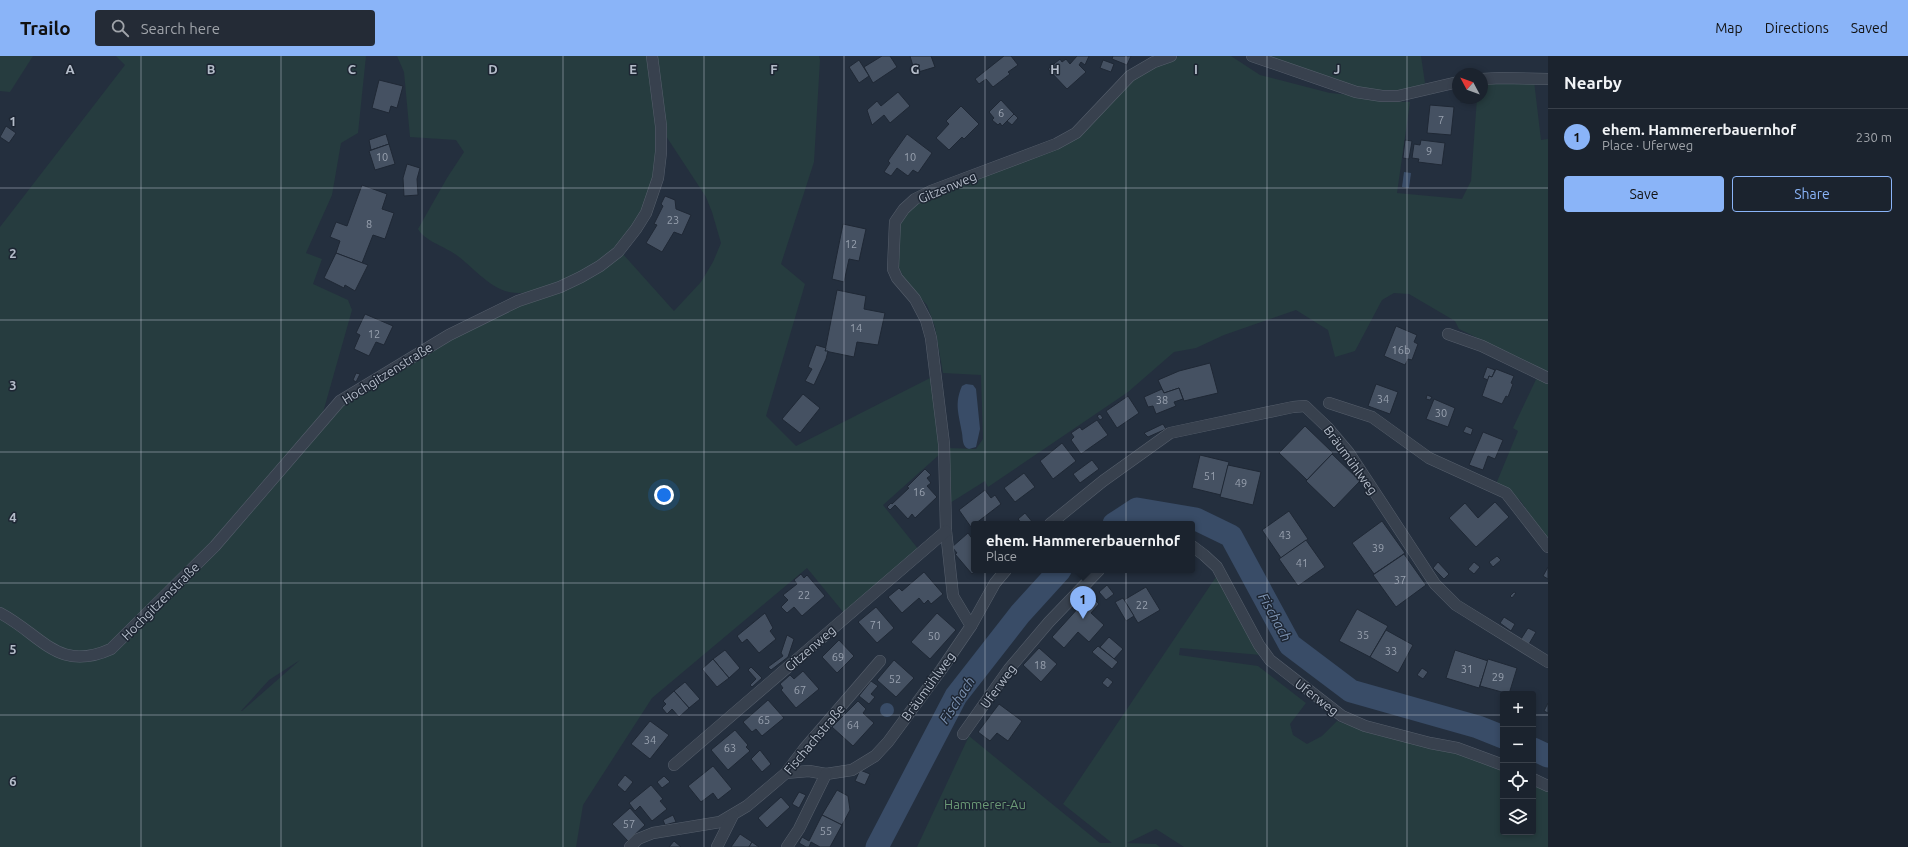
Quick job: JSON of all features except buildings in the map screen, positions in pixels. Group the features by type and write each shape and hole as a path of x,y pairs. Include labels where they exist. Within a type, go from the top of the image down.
{"street":[{"name":"Hochgitzenstraße","path":"0,613 55,651 66,656 89,657 111,648 215,546 340,401 449,335 518,301 560,287 581,278 618,252 636,229 646,213 658,178 661,152 661,126 652,56"},
{"name":"Gitzenweg","path":"971,626 952,596 946,531 944,444 932,338 926,320 914,299 897,278 893,269 895,222 904,209 916,199 1056,144 1076,133 1130,76 1154,62 1171,56"},
{"path":"1252,56 1356,92 1382,96 1398,96 1452,83"},
{"path":"1488,79 1548,79"},
{"path":"1448,334 1482,346 1548,378"},
{"path":"1329,404 1372,417 1429,458 1459,473 1506,493 1548,547"},
{"name":"Bräumühlweg","path":"1054,521 1103,481 1170,433 1294,407 1306,406 1327,427 1349,453 1435,584 1456,605 1548,662"},
{"name":"Gitzenweg","path":"674,765 946,531"},
{"name":"Uferweg","path":"1195,548 1216,567 1259,645 1270,660 1342,716 1365,726 1430,743 1457,748 1500,764"},
{"name":"Bräumühlweg","path":"786,773 809,771 826,774 852,770 875,756 888,742 971,626 995,583 1003,573"},
{"name":"Uferweg","path":"963,734 1009,669 1049,622 1096,573"},
{"name":"Fischachstraße","path":"630,847 638,839 653,833 720,822 747,806 786,773 804,749 880,661"},
{"path":"787,847 799,829 826,774"},
{"path":"1536,780 1548,786"},
{"path":"717,847 733,814"}],"green space":[{"path":"0,56 33,56 10,92 0,91"},
{"path":"116,56 366,56 358,133 341,143 332,195 306,253 322,259 313,284 348,300 352,310 322,416 238,516 105,647 89,653 66,652 0,609 0,227 125,65"},
{"path":"397,56 650,56 655,98 657,139 656,159 654,179 649,199 639,223 623,243 611,254 589,268 562,282 534,291 520,293 509,292 494,286 455,254 429,240 418,229 447,178 464,152 456,140 410,137 404,72"},
{"path":"656,56 819,56 814,162 781,264 805,284 766,416 796,446 934,376 940,454 883,505 919,550 844,613 807,568 652,698 583,805 576,847 0,847 0,616 59,655 111,651 337,408 450,337 622,253 674,311 701,282 713,262 721,243 706,197 664,133","holes":["300,660 242,711 269,680"]},
{"path":"1180,56 1231,56 1260,75 1330,93 1360,96 1386,101 1410,102 1397,193 1462,199 1471,181 1477,104 1488,104 1488,83 1534,81 1541,140 1548,139 1548,541 1520,500 1496,484 1518,431 1513,428 1541,369 1459,329 1455,321 1409,294 1394,293 1382,300 1355,351 1335,357 1328,330 1296,310 1224,335 1196,348 1174,352 1128,392 988,487 985,481 950,503 947,448 976,449 983,439 981,375 943,373 935,327 927,305 905,281 898,265 898,229 902,218 923,198 1066,144 1144,69"},
{"path":"1253,56 1421,56 1425,83 1409,93 1368,92"},
{"name":"Hammerer-Au","path":"1218,574 1261,655 1180,648 1179,655 1258,666 1306,703 1290,724 1293,735 1307,744 1322,736 1337,721 1376,735 1445,748 1500,768 1500,835 1536,835 1536,784 1548,790 1548,847 1184,847 1156,829 1127,843 1156,844 1160,847 917,847 969,736 1100,843 1112,843 1063,804"}],"water":[{"path":"1404,172 1411,173 1409,188 1402,187"},
{"path":"966,384 973,385 976,389 980,429 976,447 969,449 963,442 958,409 958,398 962,386"},
{"path":"887,703 892,705 894,710 892,715 887,717 882,715 880,710 882,705"}],"waterway":[{"name":"Fischach","path":"1119,521 1137,509 1196,519 1231,536 1290,645 1351,691 1478,727 1500,736"},
{"name":"Fischach","path":"877,847 956,696 1020,614 1057,573"},
{"name":"Fischach","path":"1536,750 1548,756"}],"place":[{"name":"ehem. Hammererbauernhof","path":"1083,619"}]}
